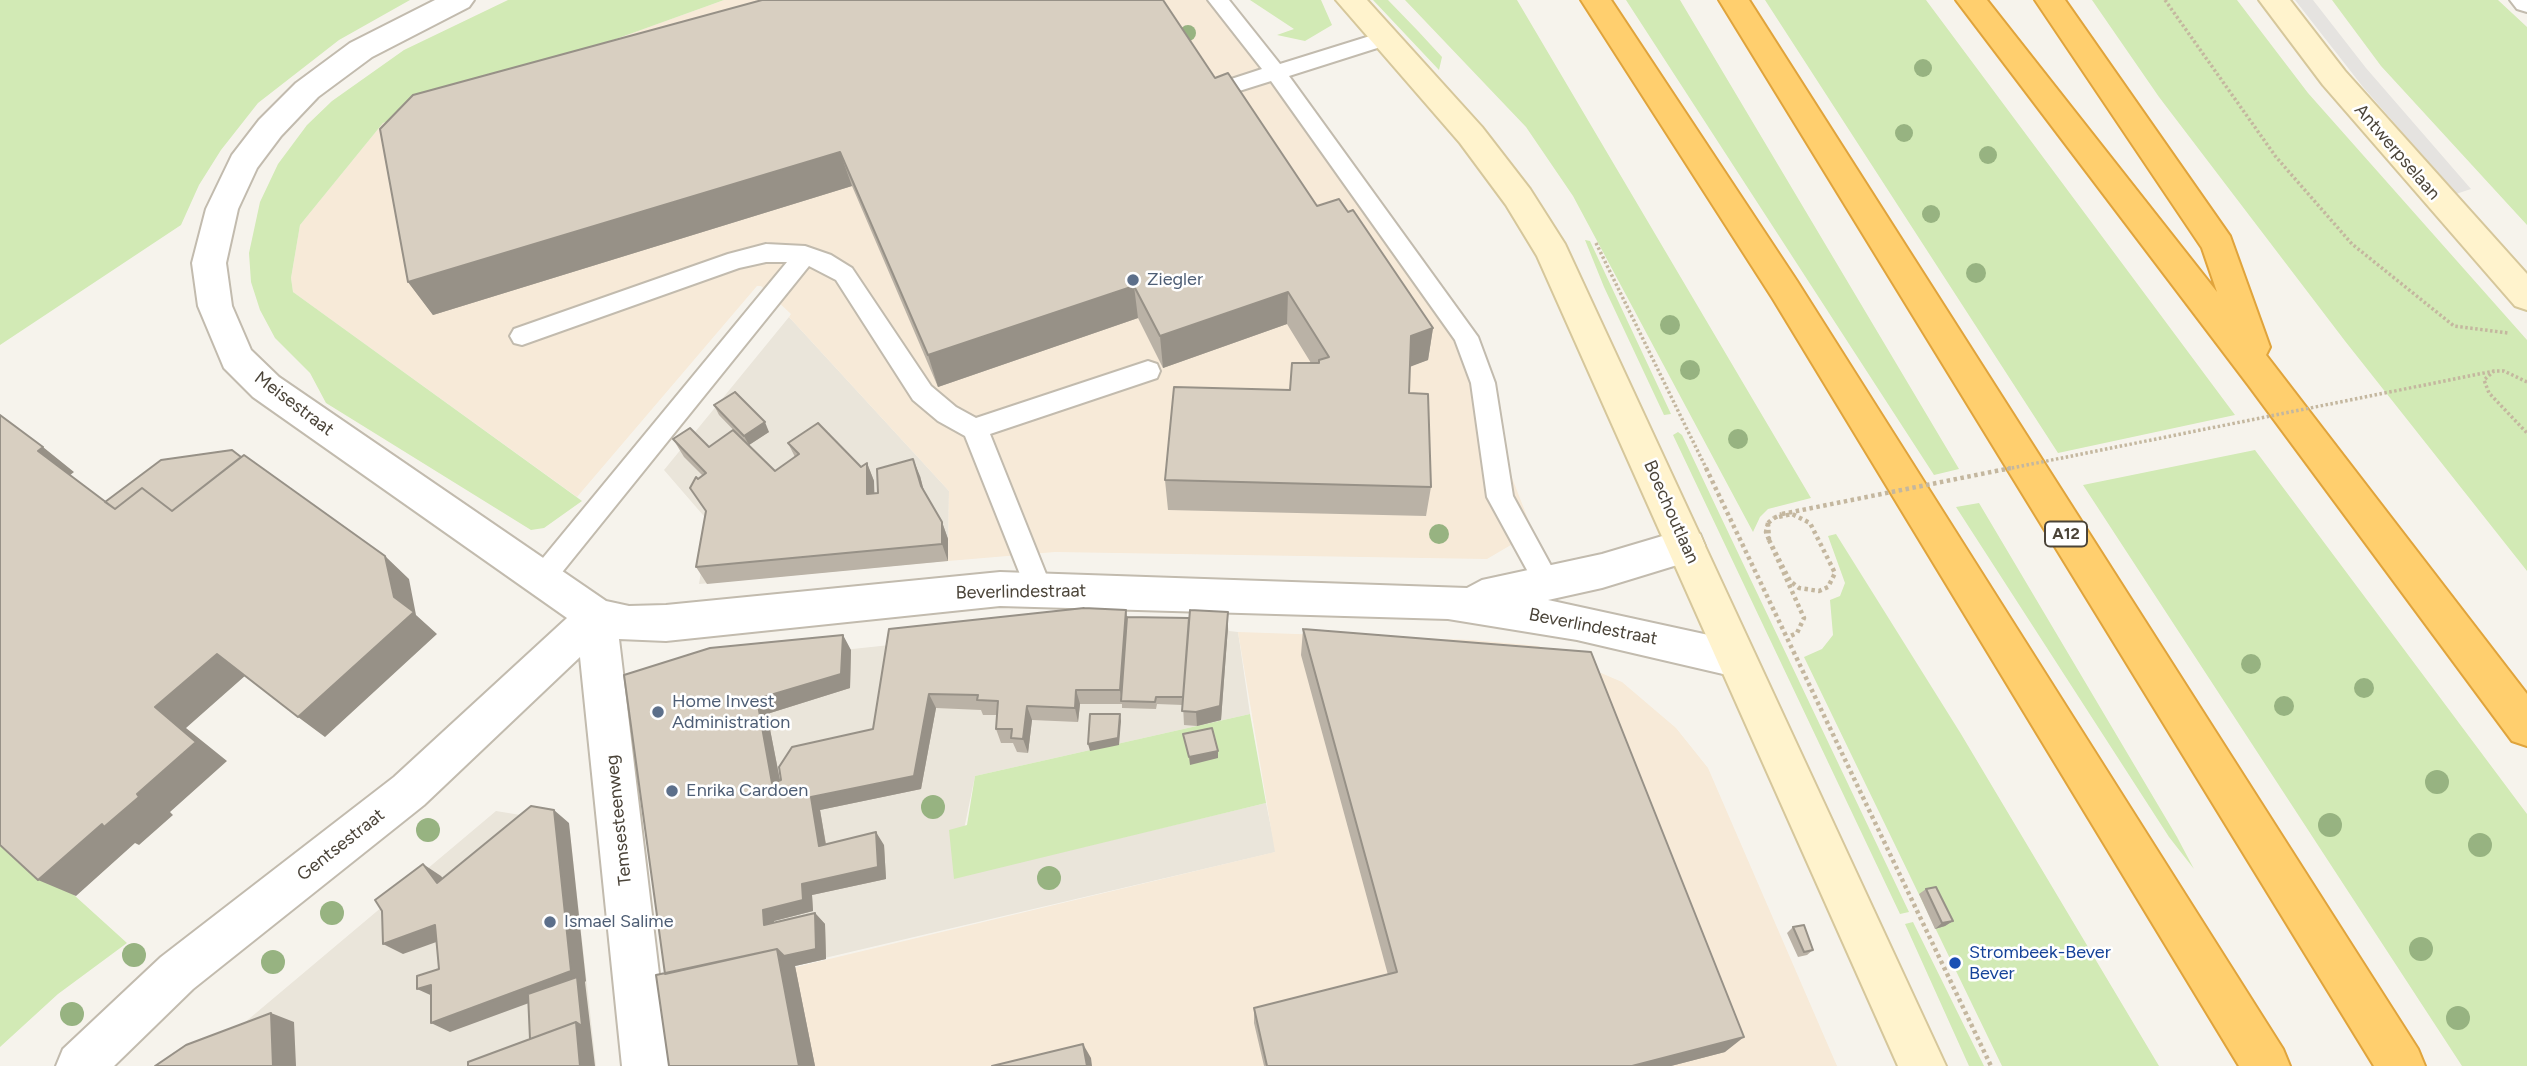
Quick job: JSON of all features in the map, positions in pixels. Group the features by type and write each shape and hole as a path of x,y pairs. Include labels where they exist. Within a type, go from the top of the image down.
{"highway":[{"path":"1596,0 1784,290 2266,1066"},
{"name":"A12","path":"1734,0 2400,1066"},
{"path":"1971,0 2262,376 2527,727"},
{"path":"2050,0 2218,245 2262,376"}],"main road":[{"name":"Boechoutlaan","path":"1351,0 1471,135 1518,197 1553,253 1922,1066"},
{"name":"Antwerpselaan","path":"2274,0 2343,89 2527,297"}],"street":[{"name":"Meisestraat","path":"459,0 361,50 307,90 270,128 243,163 222,209 209,263 210,285 222,326 237,358 266,387 596,615"},
{"name":"Beverlindestraat","path":"1448,602 1602,571 1686,546"},
{"name":"Beverlindestraat","path":"596,615 629,624 666,623 1000,589 1448,602 1577,622 1736,659"},
{"name":"Gentsestraat","path":"80,1066 177,974 409,792 596,615"},
{"name":"Temsesteenweg","path":"596,615 646,1066"}],"lane":[{"path":"1218,0 1276,73 1466,337 1483,383 1500,497 1548,583"},
{"path":"1220,90 1386,38"},
{"path":"522,336 736,260 766,253 805,255 823,261 844,274 922,393 974,429 983,444 1039,589"},
{"path":"542,578 805,255"},
{"path":"974,429 1148,371"}],"path":[{"path":"2165,0 2276,157 2352,244 2454,326 2515,334"},
{"path":"2494,371 2484,380 2485,386 2515,424 2527,433"},
{"path":"1774,518 2494,371 2504,371 2527,382"},
{"path":"1769,540 1790,581 1799,588 1819,591 1828,587 1835,573 1816,530 1810,523 1792,514 1774,518 1768,523 1769,540 1804,618 1797,633 1788,637 1991,1066"}],"shaded area":[{"path":"724,0 1212,0 1449,315 1533,532 1487,559 1055,552 948,561 949,491 789,317 791,314 761,286 757,286 577,497 293,292 291,278 300,225 383,123"},
{"path":"2295,0 2313,0 2366,68 2471,189 2456,194 2363,87"},
{"path":"789,317 949,491 948,561 699,584 709,522 664,470"},
{"path":"1087,624 1228,627 1229,631 1238,632 1250,714 975,776 954,878 1266,803 1276,852 680,992 721,663"},
{"path":"1238,632 1472,640 1538,646 1622,682 1676,728 1708,768 1837,1066 691,1066 796,967 1275,852"},
{"path":"496,811 569,823 596,1066 193,1066"}],"green space":[{"path":"0,0 410,0 339,40 258,103 221,150 199,185 181,225 0,345"},
{"path":"508,0 724,0 383,123 300,225 291,278 293,292 582,501 544,528 531,530 326,403 310,373 275,338 260,310 251,282 249,253 260,202 278,164 307,125 332,101 404,50"},
{"path":"1250,0 1321,0 1332,25 1305,41 1277,35 1294,29"},
{"path":"1373,0 1388,0 1418,31 1442,57 1439,70"},
{"path":"1405,0 1517,0 1811,498 1768,509 1760,517 1753,532 1573,196 1526,127"},
{"path":"1626,0 1680,0 1959,469 1934,475"},
{"path":"1765,0 1926,0 2235,415 2058,453"},
{"path":"2092,0 2237,0 2308,93 2527,340 2527,571 2345,341 2159,97"},
{"path":"2332,0 2498,0 2527,27 2527,225 2381,66"},
{"path":"1585,240 1590,241 1671,414 1664,415"},
{"path":"1678,432 1682,435 1909,912 1900,914 1673,435"},
{"path":"2255,450 2527,814 2527,1066 2462,1066 2083,485"},
{"path":"1979,503 2194,869 2169,837 1956,507"},
{"path":"1836,534 1961,734 2159,1066 2002,1066 1804,657 1822,649 1833,635 1830,600 1840,596 1845,583 1828,536"},
{"path":"1250,714 1266,803 954,879 949,830 967,825 975,776"},
{"path":"0,828 127,943 58,994 0,1047"},
{"path":"1913,922 1984,1066 1969,1066 1905,924"}],"building":[{"name":"Ziegler","path":"762,0 1163,0 1215,78 1228,73 1317,206 1339,199 1348,212 1353,210 1433,328 1411,336 1409,393 1428,394 1431,487 1165,480 1174,387 1290,390 1292,363 1319,363 1319,360 1329,357 1288,292 1160,336 1134,286 928,355 840,152 408,282 380,129 413,95"},
{"path":"735,392 765,422 744,436 714,405"},
{"path":"0,415 43,447 38,451 115,509 142,488 172,511 244,455 385,556 394,597 414,612 298,717 217,654 155,707 196,742 137,794 139,797 104,827 102,824 38,880 0,845"},
{"path":"818,423 861,467 867,463 867,494 878,493 877,469 913,459 921,486 942,522 942,544 696,567 706,511 690,488 696,477 698,479 706,473 673,439 690,428 709,447 733,430 775,471 799,454 788,443"},
{"path":"232,450 241,457 172,511 142,488 115,509 105,502 161,460"},
{"path":"1084,608 1126,610 1120,690 1076,690 1075,708 1027,706 1023,739 1011,738 1012,729 996,729 998,701 977,700 978,695 929,694 914,776 811,797 819,846 876,832 878,867 802,884 803,900 763,910 764,925 815,913 816,949 784,956 777,949 665,974 624,675 710,648 843,635 841,674 757,699 772,783 781,780 779,767 792,747 873,729 889,629"},
{"path":"1190,610 1228,612 1220,706 1196,712 1182,711"},
{"path":"1127,617 1189,618 1183,697 1156,697 1155,702 1121,701"},
{"path":"1303,629 1591,652 1744,1037 1632,1066 1267,1066 1254,1008 1397,972"},
{"path":"1090,714 1120,714 1118,738 1088,744"},
{"path":"1212,728 1218,751 1189,757 1183,734"},
{"path":"531,806 554,810 571,971 431,1023 431,985 417,989 417,976 439,969 435,925 383,944 382,911 375,900 423,864 437,883"},
{"path":"1936,887 1953,921 1942,923 1926,889"},
{"path":"1804,925 1813,950 1804,952 1793,927"},
{"path":"777,949 799,1066 669,1066 656,975"},
{"path":"577,977 582,1026 576,1022 530,1039 528,994"},
{"path":"271,1013 273,1066 155,1066 186,1045"},
{"path":"576,1022 580,1066 468,1066 468,1062"},
{"path":"1083,1044 1087,1066 992,1066"}],"place":[{"name":"Ziegler","path":"1133,280"},
{"name":"Home Invest Administration","path":"658,712"},
{"name":"Enrika Cardoen","path":"672,791"},
{"name":"Ismael Salime","path":"550,922"},
{"name":"Strombeek-Bever Bever","path":"1955,963"}]}
